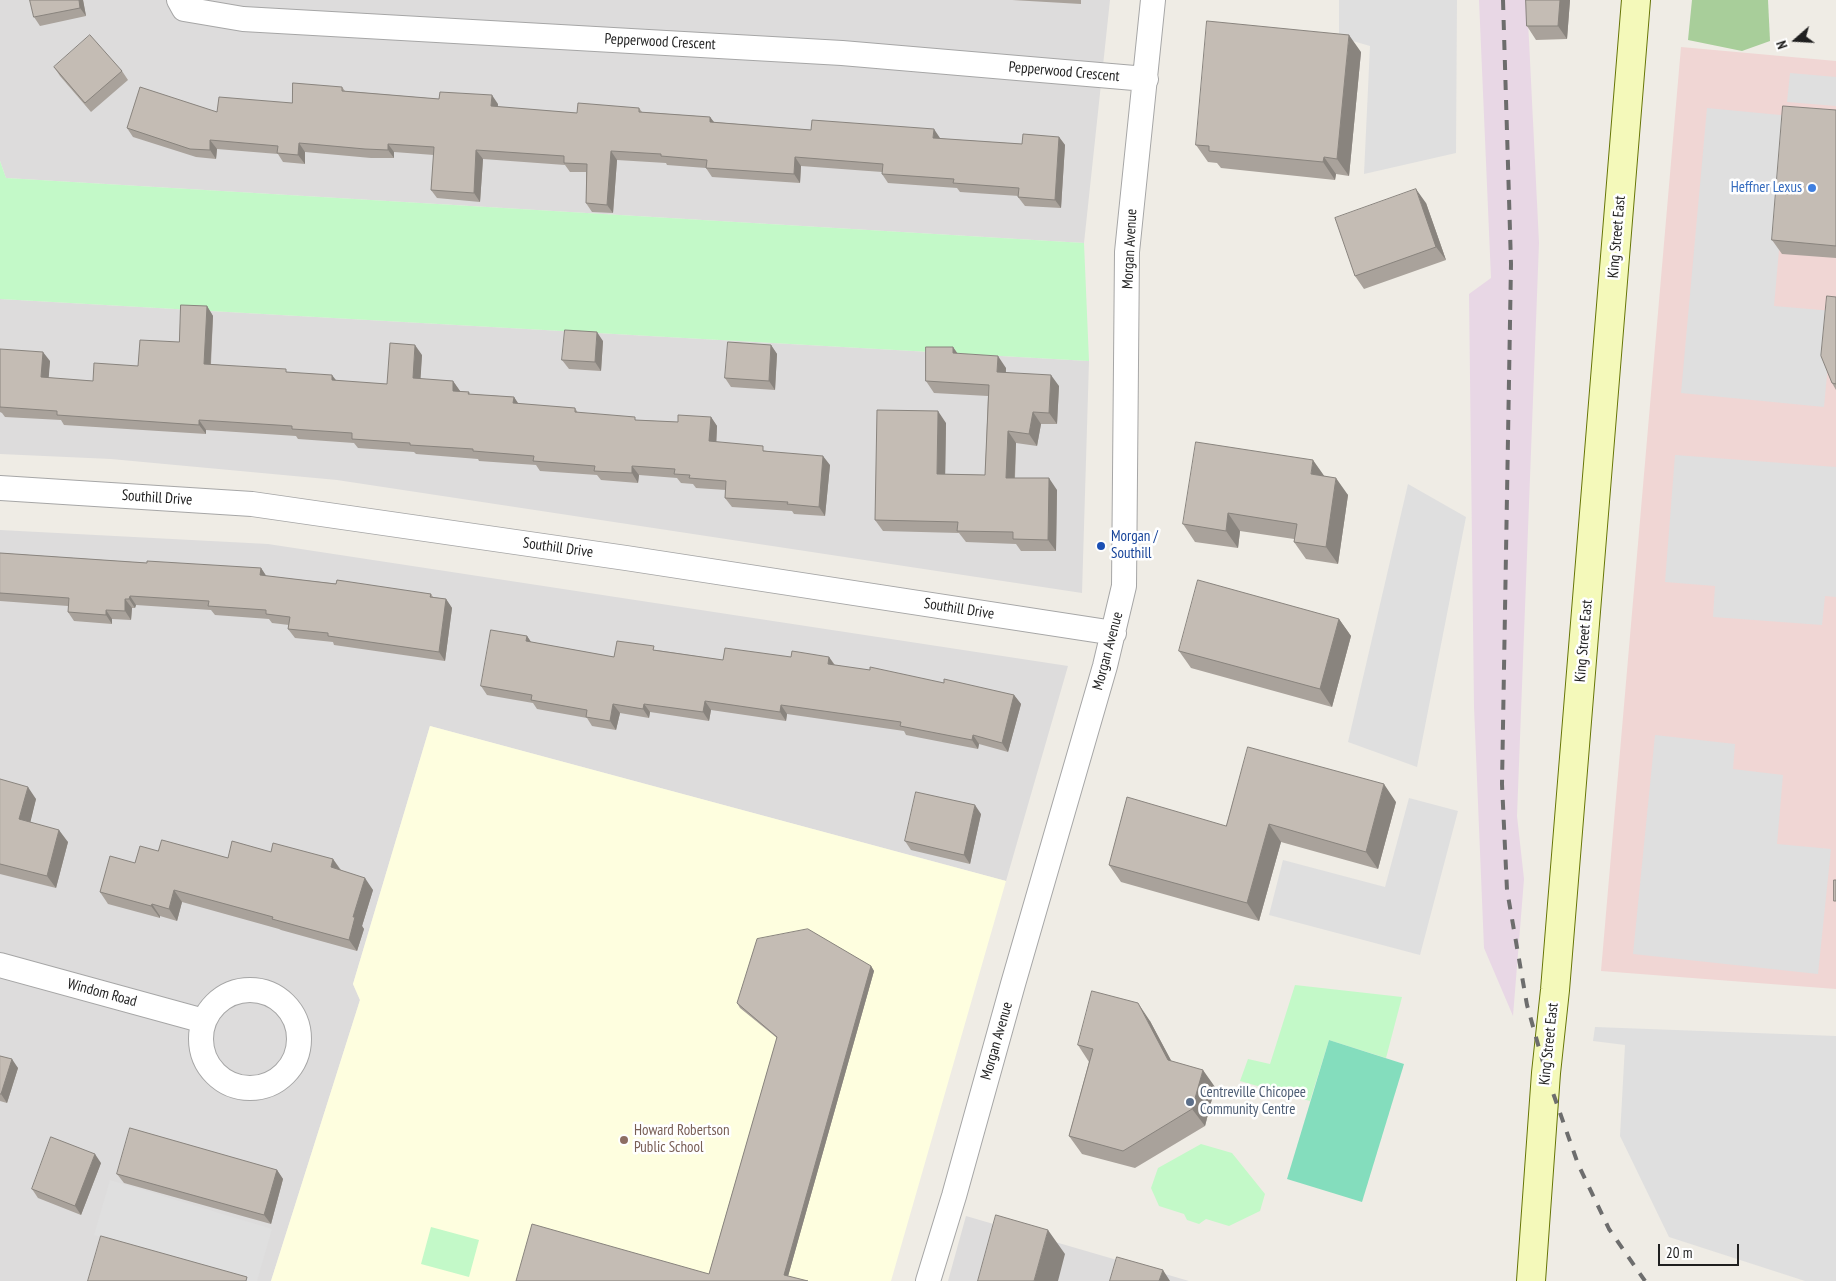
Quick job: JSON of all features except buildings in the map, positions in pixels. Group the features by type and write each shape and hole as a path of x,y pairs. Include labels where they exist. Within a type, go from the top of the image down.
{"main road":[{"name":"King Street East","path":"1531,1281 1546,1073 1556,980 1636,0"}],"street":[{"name":"Pepperwood Crescent","path":"179,0 184,9 243,19 842,52 1146,79"},
{"name":"Morgan Avenue","path":"928,1281 954,1196 1114,633 1124,586 1127,252 1153,0"},
{"name":"Southill Drive","path":"0,488 252,504 616,556 1114,633"},
{"name":"Windom Road","path":"0,966 204,1021"},
{"path":"243,991 260,991 272,996 286,1006 295,1020 299,1040 291,1066 280,1078 255,1088 238,1087 222,1080 211,1069 203,1054 201,1037 204,1021 213,1006 226,996 243,991"}],"shaded area":[{"path":"0,0 1110,0 1084,243 6,178 0,161"},
{"path":"1339,0 1457,0 1456,153 1364,174 1370,46 1339,37"},
{"path":"1479,0 1527,0 1539,243 1517,816 1524,879 1513,1016 1484,948 1474,707 1469,294 1491,278"},
{"path":"1681,47 1836,61 1836,989 1601,971"},
{"path":"1790,73 1836,77 1836,106 1787,102"},
{"path":"1707,108 1791,116 1774,306 1833,311 1824,407 1681,393"},
{"path":"0,299 1089,361 1082,593 337,480 111,459 0,454"},
{"path":"1675,455 1836,467 1836,597 1825,596 1822,625 1713,617 1715,586 1665,582"},
{"path":"1408,484 1466,517 1417,767 1348,742"},
{"path":"0,530 268,544 1068,666 1006,881 430,726 353,984 360,1000 271,1281 0,1281"},
{"name":"Howard Robertson Public School","path":"430,726 1006,881 891,1281 271,1281 360,1000 353,984"},
{"path":"1655,735 1735,744 1733,769 1783,775 1777,844 1831,849 1818,974 1633,954"},
{"path":"1409,798 1458,811 1420,955 1269,915 1283,860 1385,887"},
{"path":"1595,1027 1836,1036 1836,1281 1805,1281 1669,1237 1620,1136 1625,1045 1593,1041"},
{"path":"110,1180 272,1229 257,1281 249,1281 94,1235"},
{"path":"966,1216 1189,1281 948,1281"}],"green space":[{"path":"1692,0 1768,0 1770,41 1742,51 1688,40"},
{"path":"0,161 6,178 1084,243 1089,361 0,299"},
{"path":"1295,985 1402,997 1386,1058 1329,1040 1310,1101 1240,1081 1248,1059 1270,1064"},
{"path":"1329,1040 1404,1064 1362,1202 1287,1179"},
{"path":"1201,1144 1232,1153 1265,1194 1260,1211 1229,1226 1206,1219 1199,1224 1187,1220 1184,1214 1159,1206 1151,1188 1158,1168"},
{"path":"431,1227 479,1240 469,1277 421,1264"}],"railway":[{"path":"1503,0 1511,264 1502,784 1507,890 1527,1005 1546,1073 1578,1164 1609,1229 1645,1281"}],"place":[{"name":"Heffner Lexus","path":"1812,188"},
{"name":"Morgan / Southill","path":"1101,546"},
{"name":"Centreville Chicopee Community Centre","path":"1190,1102"},
{"name":"Howard Robertson Public School","path":"624,1140"}]}
